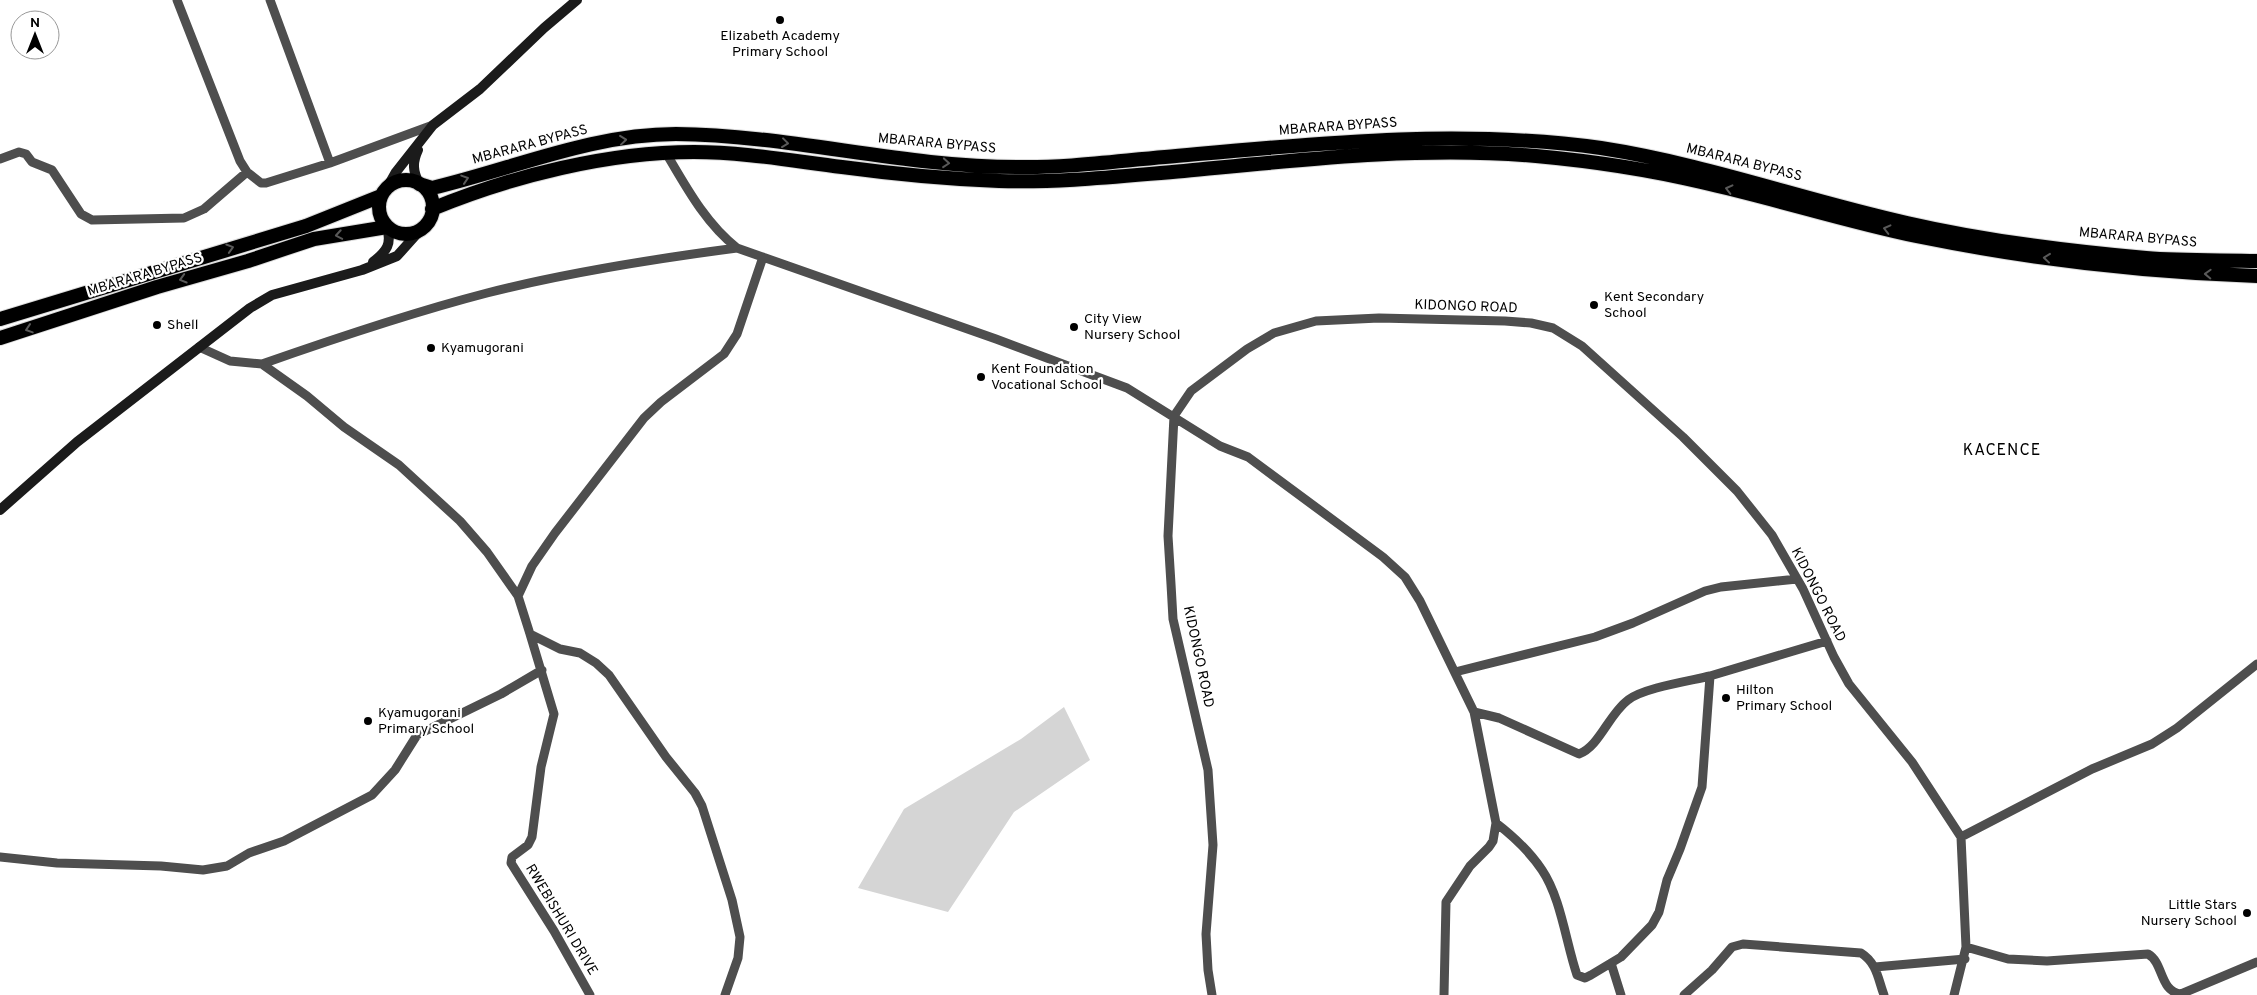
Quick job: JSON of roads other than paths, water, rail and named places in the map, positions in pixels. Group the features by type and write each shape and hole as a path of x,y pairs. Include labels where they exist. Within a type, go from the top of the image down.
{"highway":[{"name":"MBARARA BYPASS","path":"419,184 432,188 563,150 606,141 671,134 760,140 908,159 1018,168 1410,138 1526,140 1602,149 1714,171 1908,223 2023,243 2148,258 2257,262"},
{"name":"MBARARA BYPASS","path":"432,209 531,176 613,159 666,153 698,152 763,157 946,179 1025,182 1117,177 1330,157 1424,154 1534,156 1619,165 1701,182 1913,236 2022,256 2177,273 2257,276"},
{"path":"399,181 419,184 426,190 431,199 432,209 428,222 423,227 405,234 388,227 379,209 384,192 399,181"},
{"name":"MBARARA BYPASS","path":"0,319 306,226 384,192"},
{"name":"MBARARA BYPASS","path":"0,338 314,239 388,227"}],"main road":[{"path":"384,192 396,172 433,125 480,89 544,28 577,0"},
{"path":"419,184 414,173 413,162 422,140"},
{"path":"362,270 386,252 391,238 388,227"},
{"path":"0,510 77,442 198,346 272,295 362,270 398,256 423,227"}],"street":[{"path":"177,0 240,161 247,172 261,183 330,163 433,125"},
{"path":"270,0 330,163"},
{"path":"0,159 19,152 26,154 32,162 52,170 81,214 92,220 184,218 195,214 247,172"},
{"path":"666,153 682,182 705,215 726,239 737,248 996,339 1127,388 1220,446 1248,458 1383,557 1405,577 1474,712 1496,823 1493,840 1489,847 1470,866 1446,902 1444,995"},
{"path":"198,346 230,361 262,364 371,327 487,293 574,274 737,248"},
{"path":"518,596 532,566 555,533 644,418 682,384 724,354 731,346 763,257"},
{"name":"KIDONGO ROAD","path":"1212,995 1208,970 1206,934 1213,845 1208,770 1173,619 1168,536 1174,416 1191,391 1219,369 1274,333 1316,321 1379,318 1531,323 1553,328 1582,346 1683,437 1737,492 1772,535 1797,579 1826,641 1849,684 1912,762 1961,837"},
{"name":"RWEBISHURI DRIVE","path":"262,364 307,396 344,427 399,465 460,521 487,552 518,596 553,707 552,725 541,767 532,836 528,846 512,857 511,863 554,931 590,995"},
{"path":"1455,672 1595,636 1634,623 1705,591 1721,587 1797,579"},
{"path":"530,634 560,649 580,653 609,675 666,757 695,793 702,806 738,923 740,937 738,958 725,995"},
{"path":"1474,712 1499,718 1579,754 1589,748 1614,712 1629,698 1826,641"},
{"path":"1954,995 1965,959 1966,948 1961,837 2092,769 2152,744 2178,728 2257,664"},
{"path":"0,857 57,863 161,866 203,870 227,866 249,853 284,841 372,795 395,770 417,735 501,694 542,670"},
{"path":"1496,823 1510,834 1543,871 1556,901 1577,975 1585,978 1621,957 1652,925 1659,912 1667,880 1696,808 1703,777 1710,676"},
{"path":"1684,995 1737,945 1861,953 1869,958 1875,967 1884,995"},
{"path":"1966,948 2008,958 2047,962 2148,954 2154,957 2168,988 2173,993 2181,994 2257,962"},
{"path":"1875,967 1965,959"},
{"path":"1611,963 1621,995"}],"place":[{"name":"Elizabeth Academy Primary School","path":"780,20"},
{"name":"Kent Secondary School","path":"1594,305"},
{"name":"Shell","path":"157,325"},
{"name":"City View Nursery School","path":"1074,327"},
{"name":"Kyamugorani","path":"431,348"},
{"name":"Kent Foundation Vocational School","path":"981,377"},
{"name":"Hilton Primary School","path":"1726,698"},
{"name":"Kyamugorani Primary School","path":"368,721"},
{"name":"Little Stars Nursery School","path":"2247,913"}],"district":[{"name":"KACENCE","path":"2002,451"}]}
